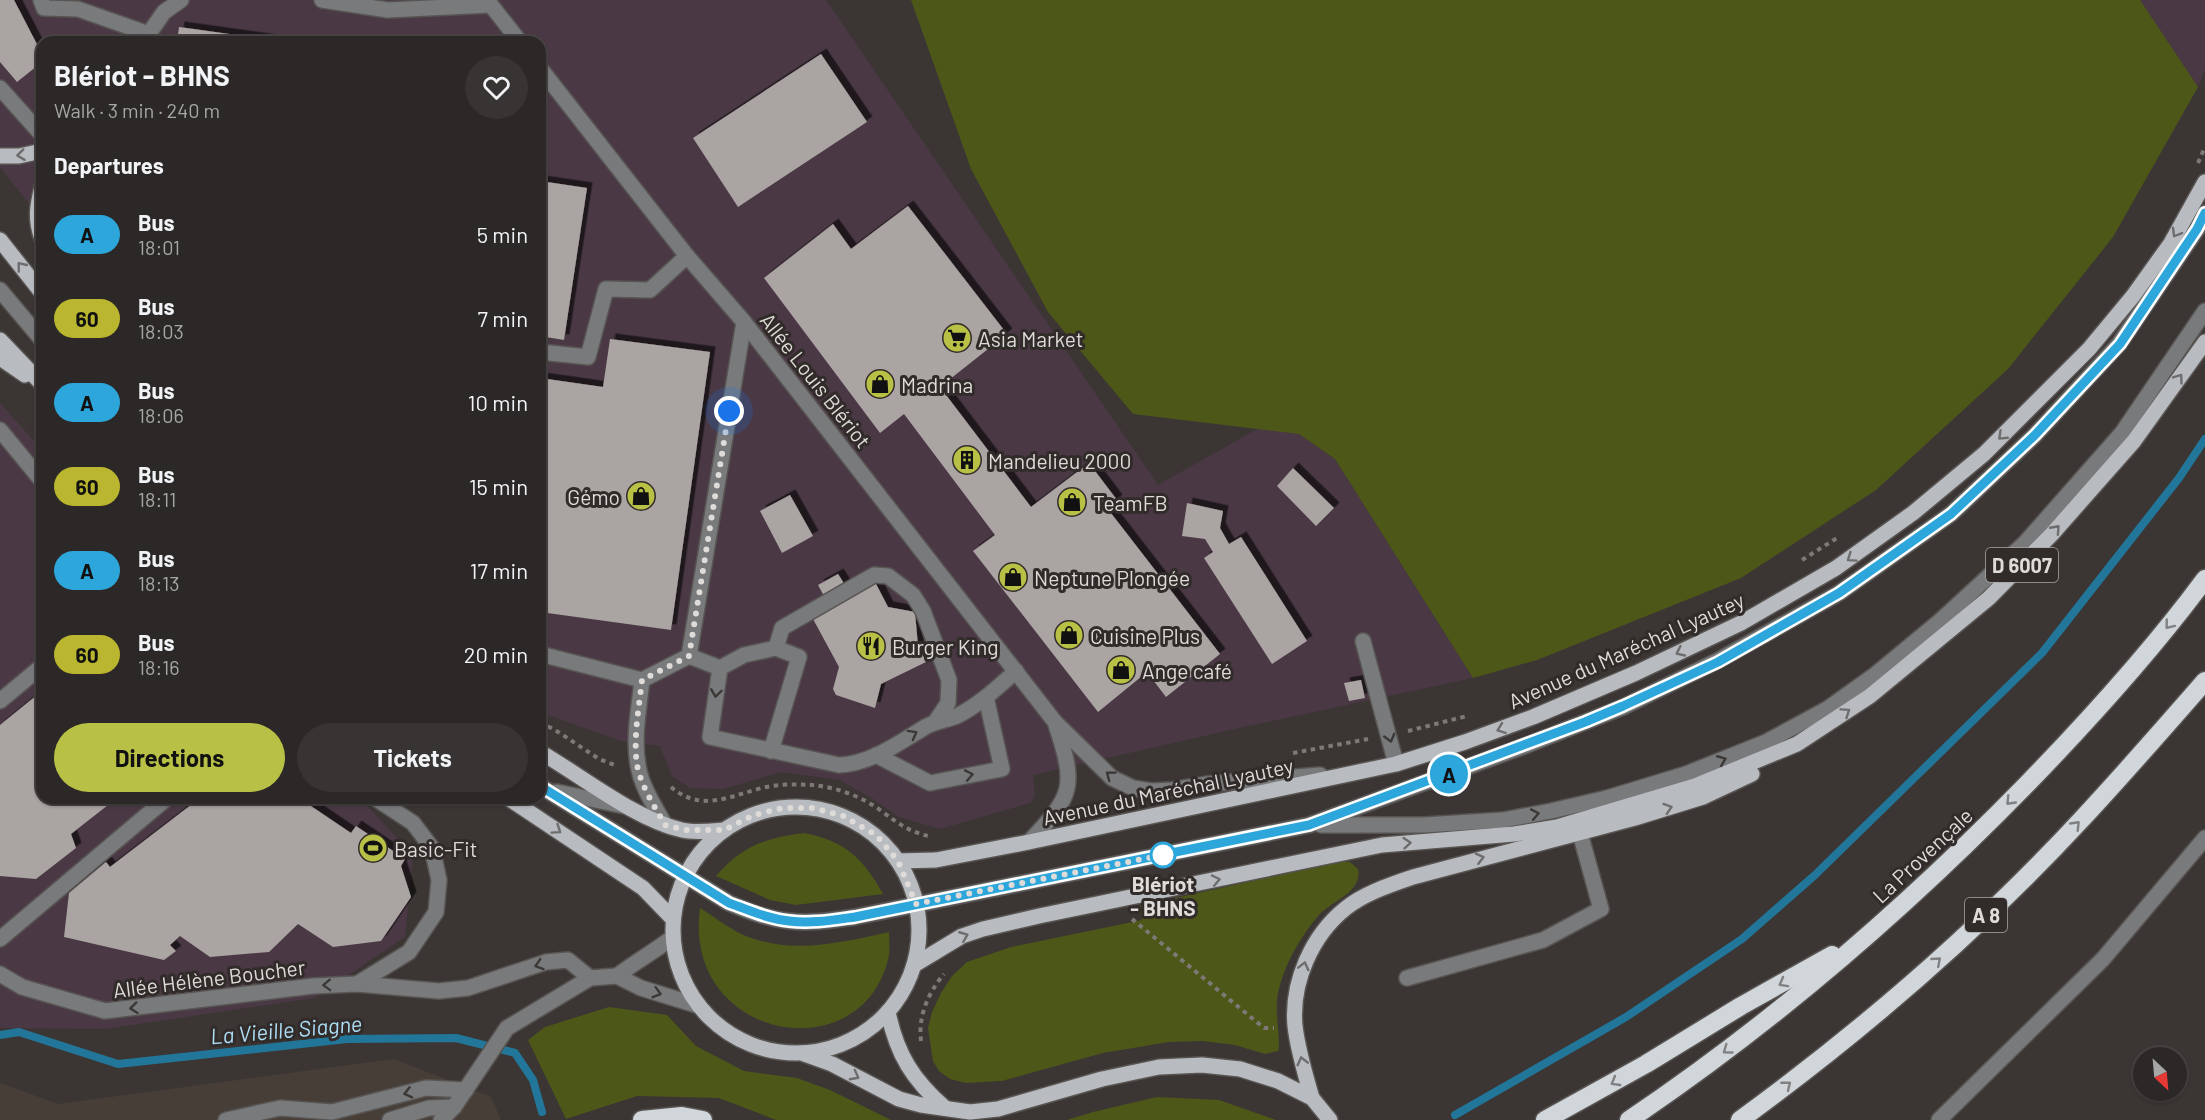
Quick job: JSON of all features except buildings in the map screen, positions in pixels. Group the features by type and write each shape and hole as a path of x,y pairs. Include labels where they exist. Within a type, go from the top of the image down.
{"highway":[{"name":"La Provençale","path":"1629,1120 1738,1042 1870,934 1940,871 2083,725 2143,658 2205,579"},
{"name":"A 8","path":"1740,1120 1873,1016 1948,952 2081,821 2205,681"},
{"path":"1545,1120 1870,934"},
{"path":"642,1120 682,1116 703,1120"}],"main road":[{"path":"0,156 36,153"},
{"name":"Avenue du Maréchal Lyautey","path":"898,861 936,860 1029,842 1396,764 1533,717 1636,673 1741,623 1836,568 1913,513 1984,454 2089,349 2133,296 2170,243 2205,182"},
{"path":"0,240 36,285"},
{"path":"0,340 36,379"},
{"name":"D 6007","path":"914,965 962,936 1039,916 1382,845 1514,834 1557,827 1695,786 1797,744 1870,696 1989,598 2052,534 2134,441 2205,342"},
{"path":"0,358 36,381"},
{"path":"1330,1120 1312,1098 1300,1058 1295,1024 1297,996 1307,956 1323,930 1347,907 1377,890 1413,877 1635,818 1703,796 1754,773 1797,744"},
{"path":"546,756 629,807 665,825 685,830 724,830"},
{"path":"517,804 642,888 673,919"},
{"path":"801,1053 830,1048 853,1040 875,1027 906,987 914,965 919,928 916,904 898,861 876,835 843,816 813,808 783,808 754,815 724,830 711,841 683,876 675,901 673,937 680,973 699,1006 728,1033 763,1048 801,1053 832,1064 899,1099 921,1105 970,1112 998,1109 1102,1079 1159,1067 1202,1065 1240,1069 1278,1081 1312,1098"},
{"path":"888,1012 892,1034 904,1061 928,1093 945,1108"}],"street":[{"path":"41,0 44,8 78,9 141,36"},
{"path":"147,36 164,12 181,0"},
{"path":"322,0 388,10 489,2 515,36"},
{"name":"Allée Louis Blériot","path":"546,76 687,256 744,322 1055,722"},
{"path":"0,88 36,128"},
{"path":"546,790 729,903 759,915 788,921 817,922 855,917 1309,825 1527,745 1623,706 1718,662 1839,593 1951,514 2035,435 2120,344 2197,229 2205,213"},
{"path":"546,353 588,357 606,289 650,290 687,256"},
{"path":"0,290 36,333"},
{"path":"1309,825 1424,825 1503,820 1551,811 1607,798 1686,774 1766,742 1827,709 1876,675 1931,629 2025,543 2122,433 2205,311"},
{"path":"689,656 744,322"},
{"path":"0,430 36,474"},
{"path":"776,648 782,628 874,576 888,576 913,595 923,611 949,680 948,703 936,721"},
{"path":"1363,641 1396,764"},
{"path":"546,656 642,680 689,656 720,668 744,655 776,648 799,657 771,751"},
{"path":"720,668 710,737 839,765 852,764 876,755 936,721 956,716 986,697 1016,671"},
{"path":"0,701 36,671"},
{"path":"642,680 637,726 638,766 646,790 665,825"},
{"path":"876,755 930,783 1002,769 986,697"},
{"path":"1797,744 1827,709"},
{"path":"1055,722 1112,778 1134,788 1151,792 1207,784 1353,773"},
{"path":"1029,842 1051,820 1060,806 1070,778 1068,762 1055,722"},
{"path":"546,789 629,807"},
{"path":"0,939 160,804"},
{"name":"Allée Hélène Boucher","path":"357,984 409,952 436,912 439,880 432,848 413,823 384,804"},
{"path":"1407,978 1543,940 1601,909 1580,833"},
{"path":"1939,1120 2103,958 2205,838"},
{"path":"617,976 673,937"},
{"name":"Allée Hélène Boucher","path":"0,974 22,987 105,1011 313,986 357,984 439,992 504,977 546,962 568,960 590,978"},
{"path":"441,1120 453,1114 507,1028 562,997 590,978 617,976 641,988 699,1006"},
{"path":"226,1120 280,1108 331,1116 426,1088 466,1090"},
{"path":"390,1120 429,1108 453,1114"}],"path":[{"path":"2196,167 2205,147"},
{"path":"1796,563 1842,534"},
{"path":"1287,754 1389,735 1477,713"},
{"path":"546,725 599,759 613,765 625,766"},
{"path":"668,782 671,789 682,795 714,802 734,798 762,787 787,784 836,789 879,809 911,832 940,837"},
{"path":"1126,914 1263,1028 1281,1028"},
{"path":"904,1061 922,1050 920,1029 928,997 943,974 951,968"}],"shaded area":[{"path":"0,0 826,0 1158,485 1259,428 1299,434 1335,459 1473,678 1033,775 1035,796 1030,803 940,829 899,817 840,780 781,772 723,789 690,788 672,776 660,746 621,741 546,714 546,36 36,36 36,212 0,167"},
{"path":"2138,0 2205,0 2205,69 2198,87"},
{"path":"0,403 36,443 36,804 366,804 413,855 405,937 314,998 105,1029 0,1028"},
{"path":"394,1059 491,1097 501,1120 0,1120 0,1083 58,1104"}],"green space":[{"path":"911,0 2140,0 2198,87 2113,237 2008,369 1876,490 1741,578 1537,660 1473,678 1335,459 1299,434 1133,414 1048,312 971,169"},
{"path":"804,833 842,846 868,870 883,894 796,905 770,900 716,876 735,857 755,845"},
{"path":"1339,862 1350,862 1358,869 1356,884 1319,915 1298,944 1287,966 1277,1001 1278,1051 1265,1054 1235,1045 1202,1041 1169,1042 1103,1053 1002,1081 966,1083 950,1079 939,1071 933,1061 928,1028 932,1012 952,976 967,962 1011,947 1142,920 1139,906"},
{"path":"700,908 739,933 776,944 814,945 889,932 889,955 873,992 847,1016 814,1027 779,1026 746,1013 719,988 702,953"},
{"path":"609,1007 667,1015 696,1046 744,1071 797,1078 830,1090 891,1120 776,1120 719,1098 637,1096 566,1119 528,1040 545,1027"},
{"path":"1157,1097 1219,1100 1276,1120 1067,1120"}],"waterway":[{"path":"1455,1115 1626,1017 1742,939 1815,875 2042,653 2179,478 2205,439"},
{"name":"La Vieille Siagne","path":"0,1035 19,1032 118,1064 347,1039 456,1038 515,1053 533,1080 542,1112"}],"bus line":[{"name":"A","path":"546,790 729,903 759,915 788,921 817,922 855,917 1309,825 1527,745 1623,706 1718,662 1839,593 1951,514 2035,435 2120,344 2197,229 2205,213"}],"place":[{"name":"Asia Market","path":"957,338"},
{"name":"Madrina","path":"880,384"},
{"name":"Mandelieu 2000","path":"967,460"},
{"name":"Gémo","path":"641,496"},
{"name":"TeamFB","path":"1072,502"},
{"name":"Neptune Plongée","path":"1013,577"},
{"name":"Cuisine Plus","path":"1069,635"},
{"name":"Burger King","path":"871,646"},
{"name":"Ange café","path":"1121,670"},
{"name":"Basic-Fit","path":"373,848"},
{"name":"Blériot - BHNS","path":"1163,855"}],"route":[{"path":"729,411 689,656 642,680 637,726 638,766 646,790 665,825 685,830 724,830 754,815 783,808 813,808 843,816 876,835 898,861 916,904 1163,855"}]}
